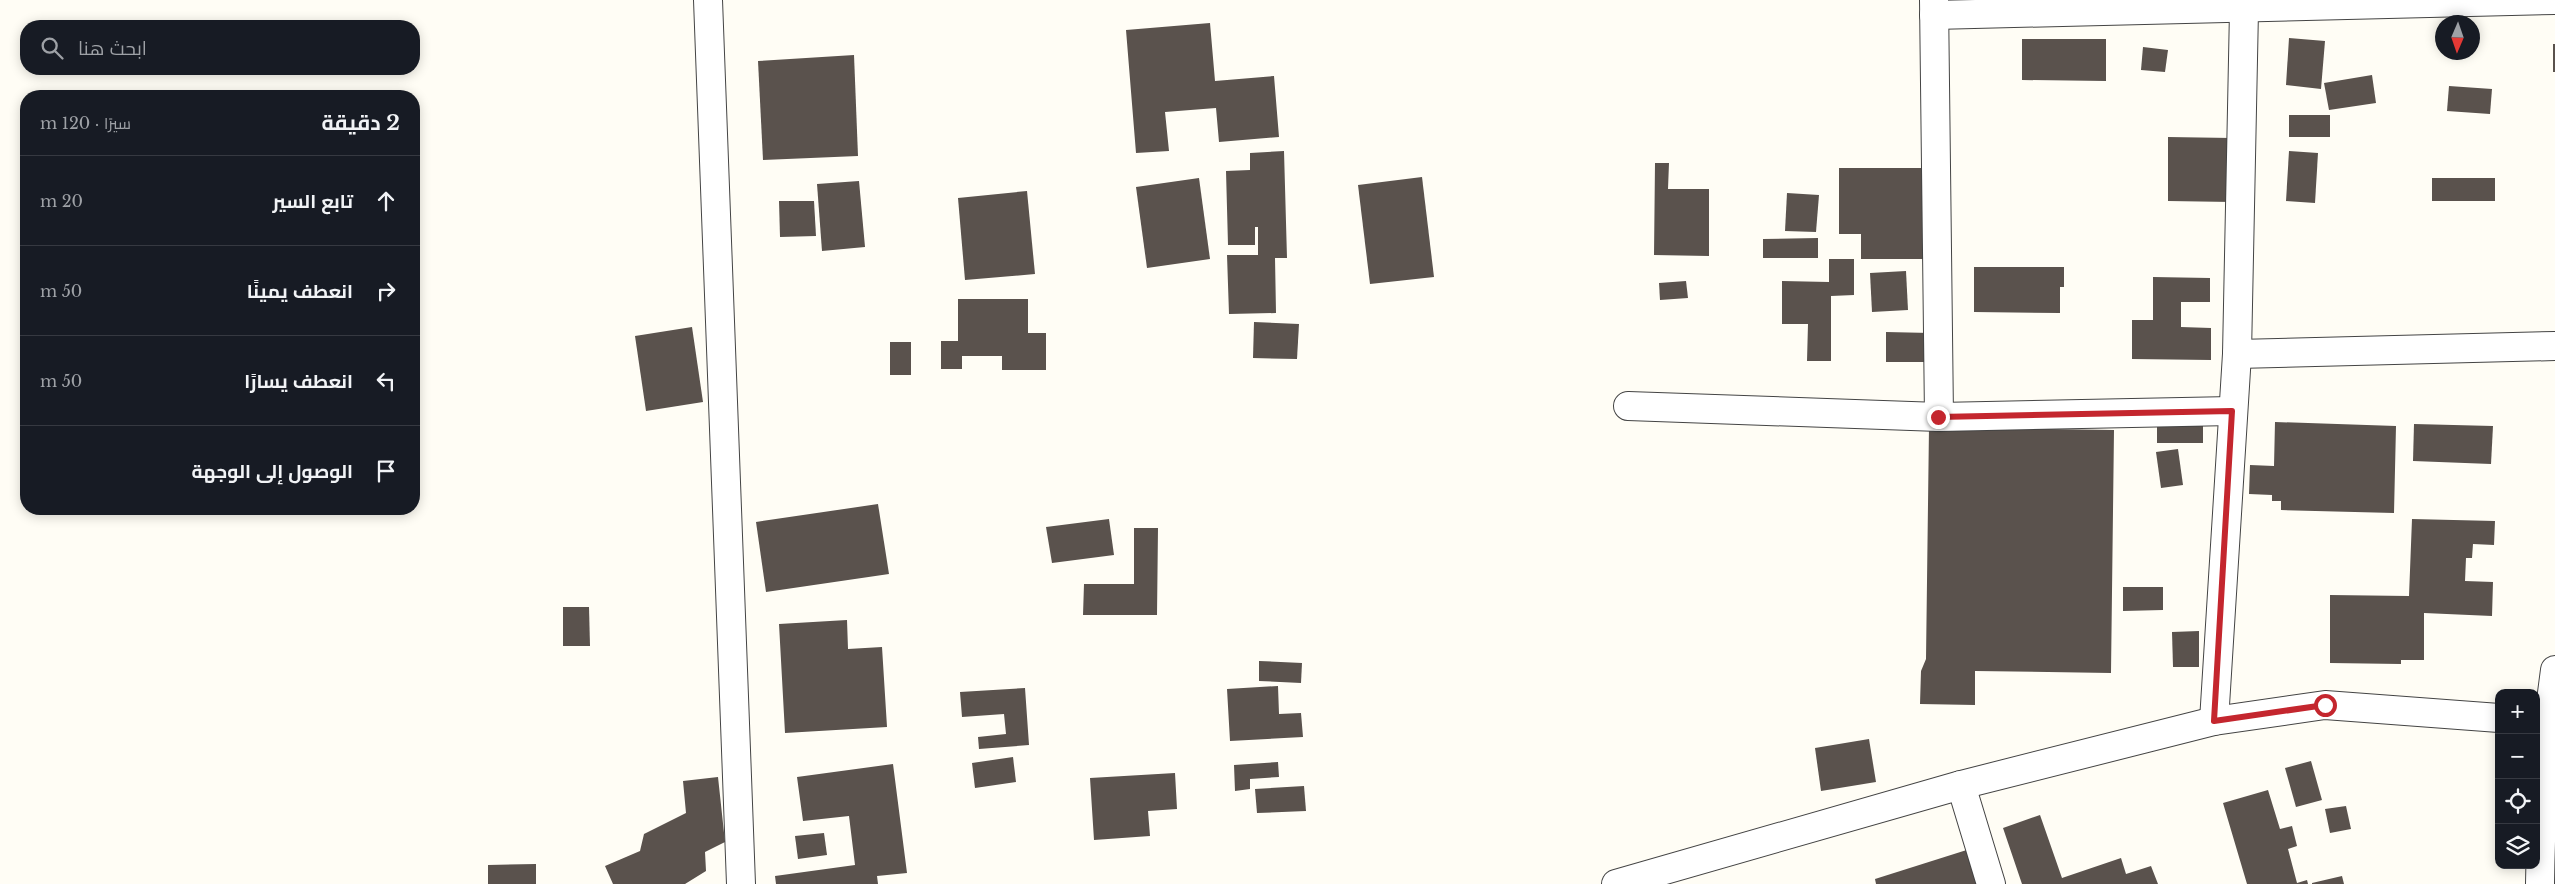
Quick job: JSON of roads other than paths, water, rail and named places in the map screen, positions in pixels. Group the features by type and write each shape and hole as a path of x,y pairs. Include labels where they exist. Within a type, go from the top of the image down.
{"street":[{"path":"708,0 742,884"},
{"path":"1938,417 1934,8 2244,10 2555,0"},
{"path":"2214,721 2237,354 2244,10"},
{"path":"2237,354 2555,346"},
{"path":"1628,406 1938,417 2232,411"},
{"path":"2540,884 2542,722 2555,670"},
{"path":"1616,884 1961,785 2214,721 2325,705 2495,718"},
{"path":"1961,785 1991,884"}]}
